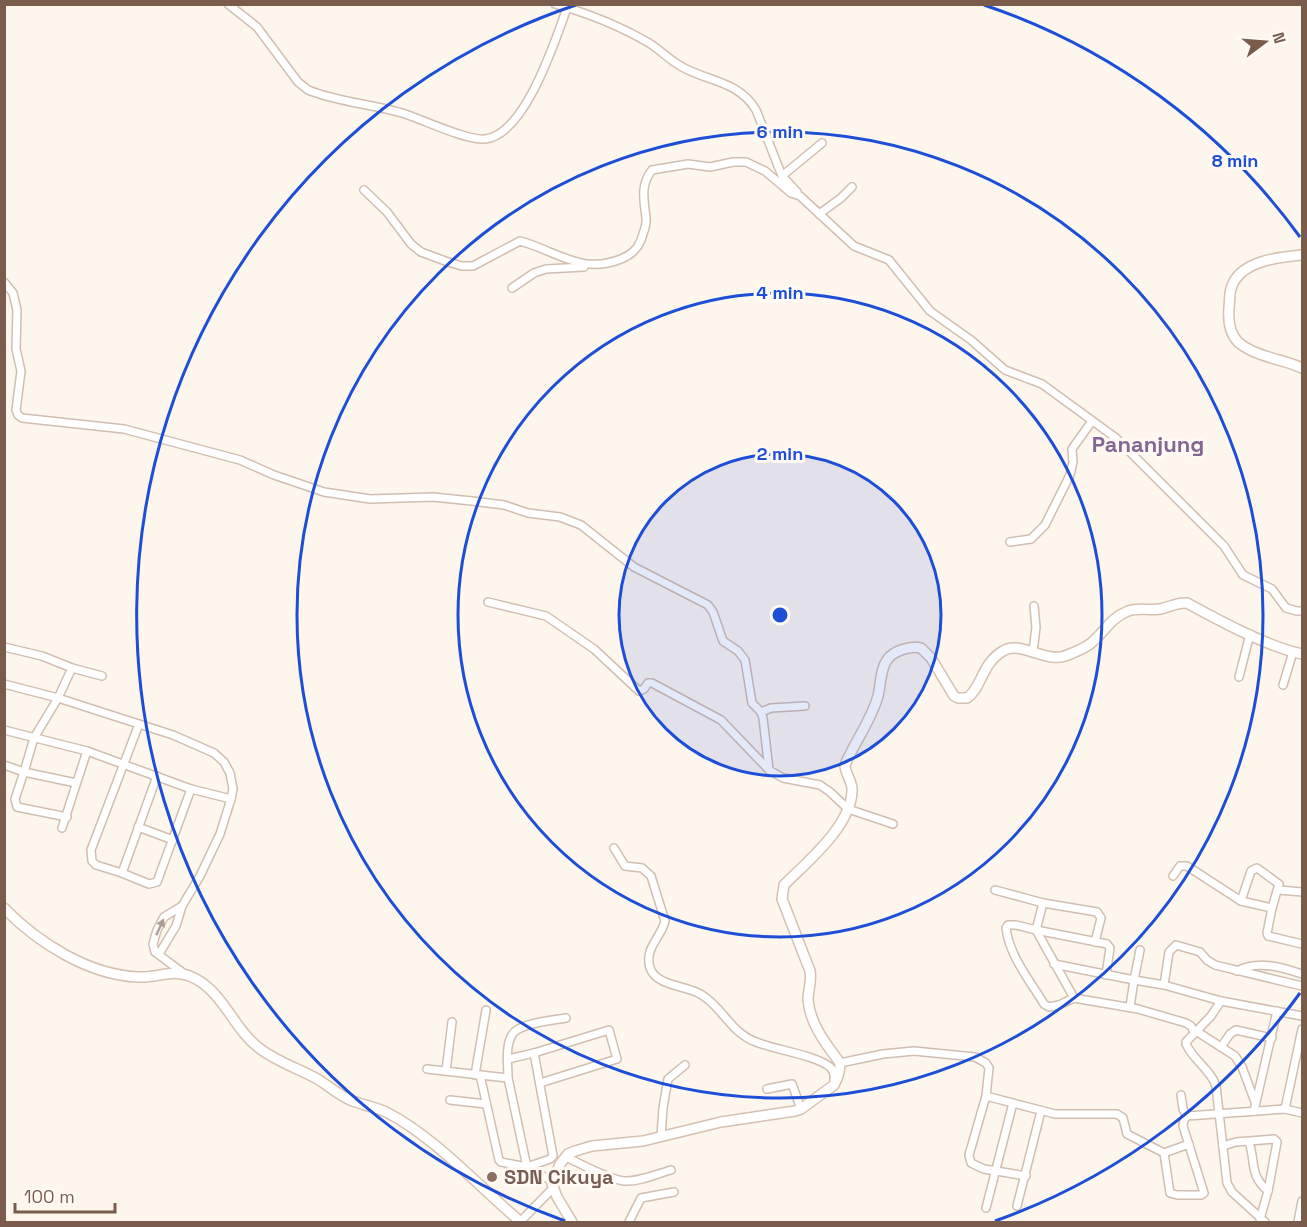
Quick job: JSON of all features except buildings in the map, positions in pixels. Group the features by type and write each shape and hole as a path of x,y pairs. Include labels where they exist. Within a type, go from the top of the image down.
{"street":[{"path":"228,4 257,27 298,82 308,90 401,113 483,140 502,133 512,126 545,69 567,8"},
{"path":"555,4 593,16 647,42 688,70 721,81 736,89 753,104 782,176 819,214 854,246 889,260 930,311 971,340 1005,370 1042,384 1116,438 1224,546 1243,574 1272,588 1286,608 1297,612 1302,611"},
{"path":"782,176 822,142"},
{"path":"512,288 534,273 546,269 592,266 622,258 637,248 646,224 644,186 652,170 688,164 710,167 746,162 765,171 791,193 800,196"},
{"path":"819,214 852,187"},
{"path":"364,189 387,212 411,244 422,252 448,262 473,266 520,241 566,259 592,266"},
{"path":"1302,255 1267,261 1242,272 1230,290 1229,312 1233,334 1241,344 1302,368"},
{"path":"4,282 13,293 17,310 16,349 21,371 16,410 22,418 124,429 240,460 274,475 324,492 370,499 432,497 472,501 560,517 577,523 634,567 708,605 713,612 723,641 738,651 745,660 752,703 761,712 769,770"},
{"path":"1010,542 1031,539 1046,525 1070,475 1073,462 1071,449 1092,421"},
{"path":"488,602 546,616 594,649 639,691 644,689 648,683 652,683 718,718 769,770 783,778 820,785 848,809 893,824"},
{"path":"182,906 164,917 153,944 155,951 182,972 199,980 222,1004 235,1024 260,1049 350,1100 387,1112 439,1149 521,1222 552,1184 566,1157 575,1151 592,1146 644,1141 721,1122 801,1109 834,1085 840,1071 840,1063 813,1022 808,1003 810,971 782,900 782,892 784,885 830,837 848,809 853,790 844,768 869,721 878,696 883,668 891,655 911,647 921,648 931,658 954,696 963,699 971,695 985,668 1003,651 1013,648 1057,659 1090,644 1114,619 1127,611 1159,609 1181,602 1298,653 1283,685"},
{"path":"1033,652 1036,627 1034,606"},
{"path":"1239,677 1250,634"},
{"path":"4,647 42,656 72,668 102,676"},
{"path":"67,817 17,807 15,799 34,738 58,698 72,668"},
{"path":"4,684 58,698 173,735 214,753 224,762 230,773 233,789 220,834 200,876 182,906 176,926 159,954"},
{"path":"761,712 771,708 805,706"},
{"path":"139,724 90,856 96,865 149,884 155,884 159,880 191,789"},
{"path":"4,730 87,751 191,789 231,799"},
{"path":"62,828 87,751"},
{"path":"4,765 24,772 76,783"},
{"path":"122,873 157,776"},
{"path":"138,827 173,840"},
{"path":"614,848 625,866 642,868 654,882 665,921 649,951 650,968 659,978 701,994 743,1036 754,1042 812,1059 830,1067 834,1073 834,1085"},
{"path":"1173,876 1180,866 1187,866 1241,901 1272,908"},
{"path":"1241,901 1251,871 1255,868 1277,881 1279,890 1272,908 1268,936 1302,944"},
{"path":"995,890 1043,903 1097,912 1101,918 1095,942"},
{"path":"1279,890 1302,892"},
{"path":"1043,903 1036,930 1074,998"},
{"path":"4,908 33,934 72,958 103,972 147,978 182,972"},
{"path":"1106,975 1110,945 1012,924 1006,928 1019,963 1044,1004 1049,1007 1074,998 1130,1007 1186,1023 1235,1056 1242,1067 1255,1107"},
{"path":"1164,985 1170,952 1176,945 1200,952 1215,965 1302,986"},
{"path":"1130,1007 1140,950"},
{"path":"1054,964 1164,985 1221,1001 1302,1016"},
{"path":"1237,971 1249,965 1258,964 1302,974"},
{"path":"1221,1001 1211,1016 1186,1042 1187,1047 1212,1077 1220,1114 1228,1187 1262,1221"},
{"path":"486,1010 477,1075 500,1160 527,1167 552,1184 572,1222"},
{"path":"1255,1107 1277,1011"},
{"path":"527,1167 508,1078 511,1035 527,1025 566,1018"},
{"path":"446,1071 452,1022"},
{"path":"1286,1109 1302,1029"},
{"path":"508,1059 609,1030 617,1059 540,1083"},
{"path":"1221,1047 1230,1034 1236,1030 1272,1038"},
{"path":"840,1063 883,1054 914,1051 975,1057 986,1063 989,1068 986,1096 977,1122 969,1160 974,1165 1026,1176"},
{"path":"527,1167 553,1156 534,1053"},
{"path":"661,1136 663,1108 669,1079 685,1065"},
{"path":"427,1069 508,1078"},
{"path":"767,1089 794,1085 801,1109"},
{"path":"1181,1095 1183,1109 1187,1116"},
{"path":"986,1096 1055,1114 1117,1114 1123,1118 1127,1134 1164,1153 1189,1144"},
{"path":"450,1100 486,1104"},
{"path":"986,1208 1013,1102"},
{"path":"1187,1116 1220,1114 1255,1107 1286,1109 1302,1113"},
{"path":"1017,1206 1041,1111"},
{"path":"1164,1153 1170,1193 1203,1194 1183,1126 1187,1116"},
{"path":"1223,1146 1274,1140 1278,1142 1262,1221"},
{"path":"1249,1142 1254,1160 1255,1177 1268,1191"},
{"path":"566,1157 623,1181 671,1170"},
{"path":"629,1222 641,1198 674,1192"},
{"path":"1298,1222 1302,1201"}],"place":[{"name":"SDN Cikuya","path":"492,1177"}],"district":[{"name":"Pananjung","path":"1148,444"}]}
